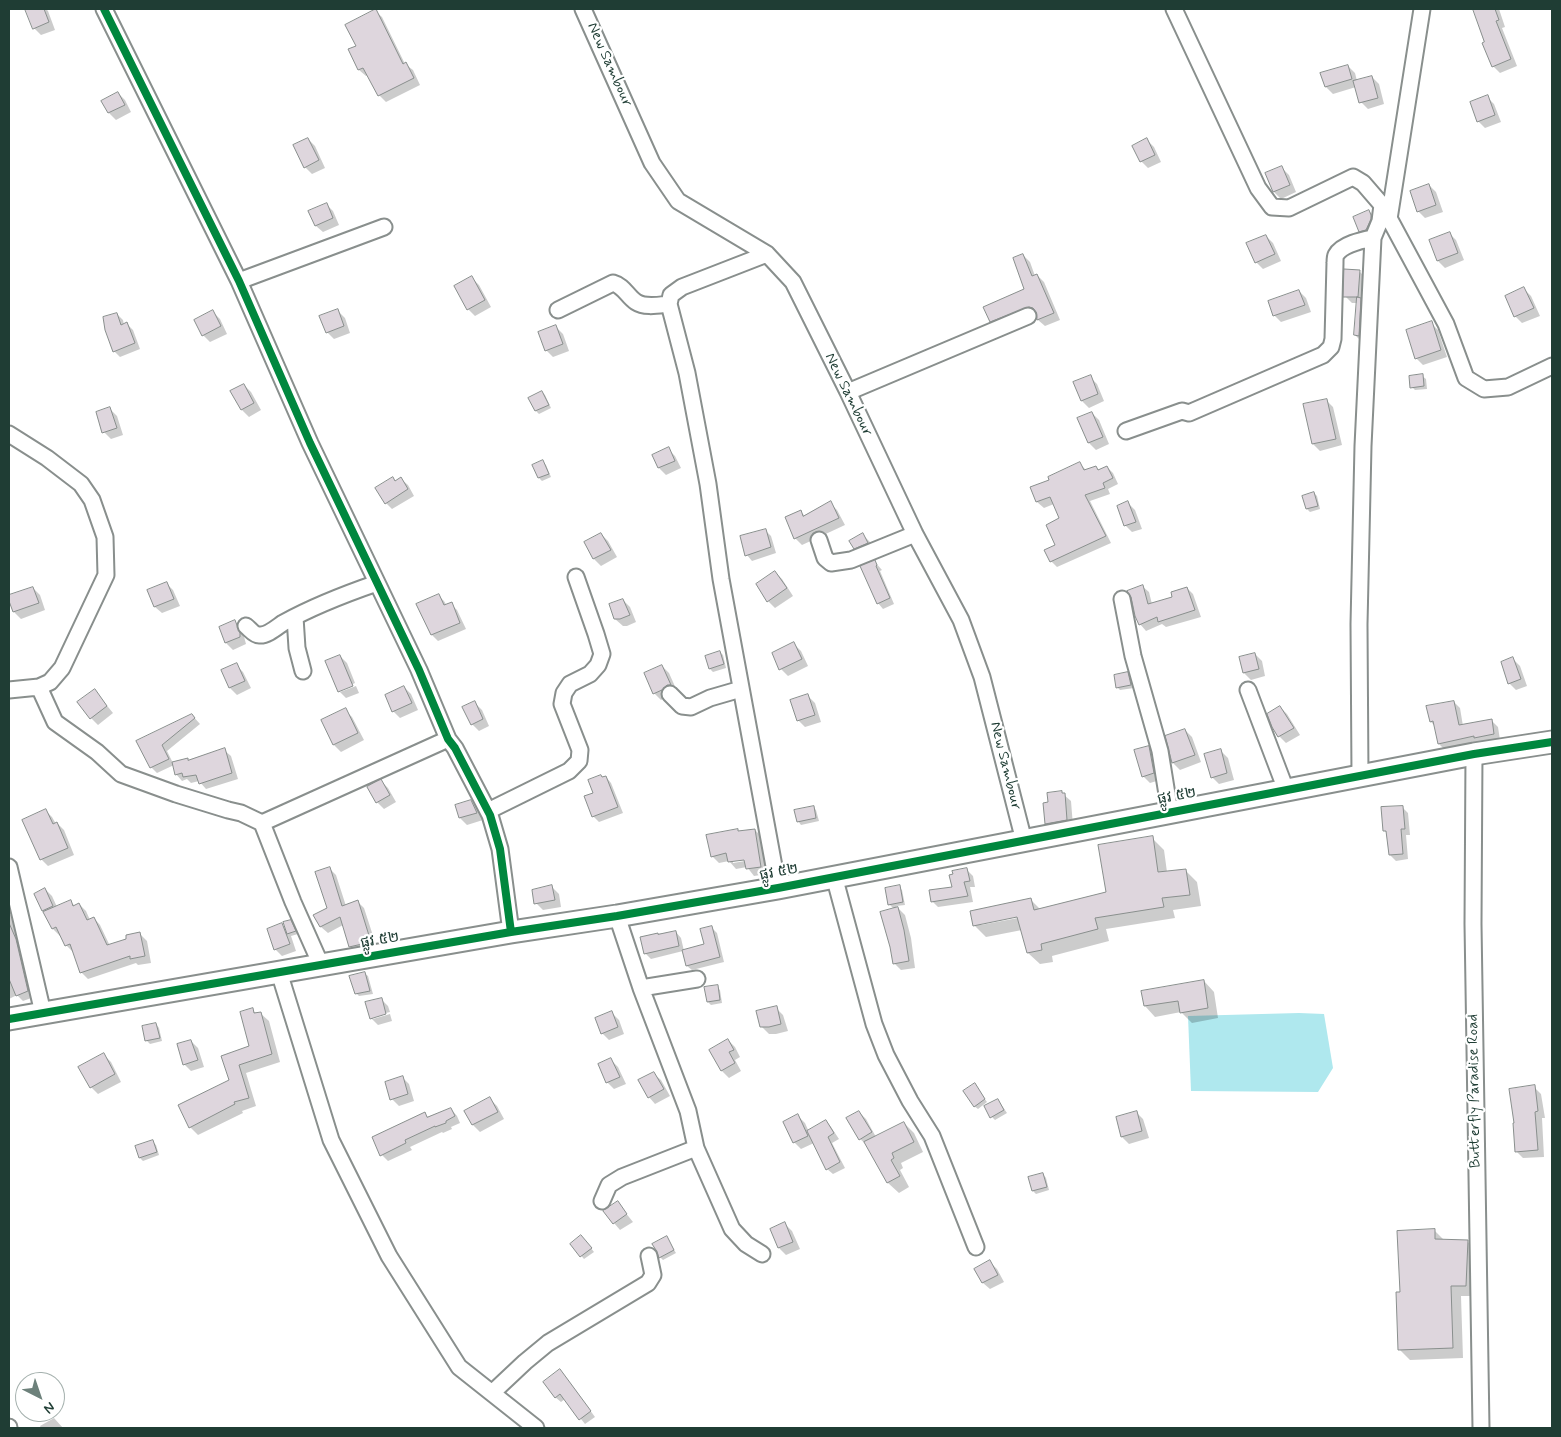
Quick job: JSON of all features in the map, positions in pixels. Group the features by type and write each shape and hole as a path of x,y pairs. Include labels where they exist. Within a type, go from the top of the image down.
{"street":[{"path":"104,9 239,281 310,443 419,670 448,738 488,811 500,849 511,932"},
{"name":"New Sambour","path":"584,9 652,164 678,201 767,254 793,282 848,392 915,534 961,620 982,677 1024,841"},
{"path":"1174,9 1258,188 1272,207 1289,208 1353,177 1363,183 1382,204 1446,324 1466,378 1484,388 1508,387 1552,366"},
{"path":"1390,219 1422,9"},
{"path":"1360,776 1363,446 1373,238 1380,221 1382,204"},
{"path":"239,281 384,227"},
{"path":"1126,431 1182,411 1189,413 1323,355 1331,347 1333,339 1336,254 1355,242 1373,238"},
{"path":"767,254 682,287 671,295 669,304 687,373 708,484 721,579 778,888"},
{"path":"558,310 613,284 619,285 636,302 645,305 669,304"},
{"path":"848,392 1028,316"},
{"path":"9,434 47,458 81,484 92,500 105,537 106,574 62,668 50,682 38,687 9,690"},
{"path":"819,540 825,558 831,563 850,560 915,534"},
{"path":"488,811 569,771 579,761 580,750 562,704 564,693 570,684 590,674 598,665 602,654 576,578"},
{"path":"246,626 255,634 267,633 295,617 377,583"},
{"path":"1122,599 1133,656 1160,751 1170,813"},
{"path":"295,617 297,648 304,670"},
{"path":"38,687 55,722 97,752 121,774 176,794 241,813 262,823 293,902 321,965"},
{"path":"670,694 682,706 691,707 710,698 741,689"},
{"path":"1248,690 1286,790"},
{"path":"262,823 448,738"},
{"name":"ផ្លូវ ៥២","path":"9,1019 778,888 1474,754 1552,742"},
{"name":"Butterfly Paradise Road","path":"1474,754 1473,924 1481,1428"},
{"path":"9,867 43,1013"},
{"path":"834,876 874,1024 886,1055 910,1101 932,1136 976,1247"},
{"path":"617,916 641,988 688,1111 696,1148 732,1229 746,1244 762,1254"},
{"path":"279,972 331,1140 389,1256 459,1367 536,1428"},
{"path":"641,988 697,979"},
{"path":"602,1201 609,1185 622,1177 696,1148"},
{"path":"492,1393 548,1343 648,1283 653,1275 649,1256"}],"water":[{"path":"1324,1014 1333,1068 1318,1092 1191,1091 1188,1016"}],"building":[{"path":"25,9 44,9 49,22 33,29"},
{"path":"376,9 403,64 406,62 414,78 378,96 363,68 358,70 348,49 356,46 345,25"},
{"path":"1473,9 1495,9 1499,20 1496,21 1511,59 1492,67 1482,43 1484,42"},
{"path":"1348,65 1352,79 1325,87 1320,73"},
{"path":"1372,76 1378,98 1359,103 1353,81"},
{"path":"118,92 125,105 108,113 101,101"},
{"path":"1488,95 1495,115 1477,122 1470,102"},
{"path":"308,138 319,160 304,168 293,145"},
{"path":"1147,138 1155,155 1140,162 1132,146"},
{"path":"1282,166 1290,185 1273,192 1265,173"},
{"path":"1429,184 1436,205 1417,212 1410,191"},
{"path":"327,203 333,218 315,226 308,211"},
{"path":"1369,210 1371,219 1366,230 1359,232 1353,217"},
{"path":"1450,232 1458,253 1437,261 1429,240"},
{"path":"1266,235 1275,254 1255,263 1246,243"},
{"path":"1023,254 1032,276 1037,274 1054,313 1037,320 1036,312 1033,308 1029,307 990,322 983,307 1024,289 1013,258"},
{"path":"1344,269 1360,270 1358,297 1343,297"},
{"path":"472,276 485,300 467,310 454,286"},
{"path":"1524,287 1534,308 1514,317 1505,296"},
{"path":"1299,290 1305,305 1273,316 1268,301"},
{"path":"1357,297 1361,298 1359,336 1354,335"},
{"path":"338,309 344,326 326,333 319,316"},
{"path":"213,310 221,326 202,336 194,320"},
{"path":"117,313 121,325 127,322 135,343 113,352 105,330 103,317"},
{"path":"1432,321 1441,350 1415,359 1406,330"},
{"path":"556,325 563,344 545,351 538,332"},
{"path":"1423,374 1424,386 1410,388 1409,376"},
{"path":"1091,375 1098,394 1081,401 1073,382"},
{"path":"244,384 254,403 241,410 230,391"},
{"path":"542,391 549,405 535,411 528,398"},
{"path":"1327,399 1336,439 1312,444 1303,404"},
{"path":"110,407 117,428 102,433 96,412"},
{"path":"1092,412 1103,437 1088,443 1077,418"},
{"path":"669,447 675,461 658,468 652,455"},
{"path":"543,460 549,474 538,478 532,465"},
{"path":"1080,462 1084,470 1096,466 1098,470 1107,466 1113,478 1103,483 1105,488 1085,495 1106,536 1050,562 1044,550 1055,545 1046,525 1059,518 1050,497 1036,502 1030,487 1049,480 1048,477"},
{"path":"393,477 395,481 401,477 408,489 385,504 375,488"},
{"path":"1314,492 1318,506 1306,509 1302,496"},
{"path":"831,501 839,518 794,539 785,517 801,510 803,516"},
{"path":"1128,501 1136,522 1124,526 1117,506"},
{"path":"766,529 771,547 745,556 740,536"},
{"path":"601,533 611,550 593,559 584,542"},
{"path":"863,533 868,543 854,549 849,541"},
{"path":"875,560 890,598 877,604 860,566"},
{"path":"775,571 787,588 767,602 756,584"},
{"path":"167,582 174,599 154,607 147,590"},
{"path":"1143,585 1148,604 1172,597 1171,592 1187,587 1195,610 1158,622 1157,617 1139,625 1131,597 1127,591"},
{"path":"33,587 39,603 13,612 9,595"},
{"path":"439,594 444,605 452,602 460,623 431,635 416,604"},
{"path":"623,599 630,615 614,619 609,604"},
{"path":"235,620 240,637 225,643 219,627"},
{"path":"794,642 802,659 779,670 772,653"},
{"path":"720,651 724,664 709,669 705,656"},
{"path":"1255,653 1259,669 1243,673 1239,657"},
{"path":"340,655 353,686 338,692 325,661"},
{"path":"1513,657 1521,679 1508,684 1501,662"},
{"path":"237,663 245,681 229,688 221,670"},
{"path":"662,665 671,685 667,685 662,690 653,694 644,673"},
{"path":"1128,672 1131,685 1116,688 1114,675"},
{"path":"404,686 412,703 392,712 385,695"},
{"path":"95,689 107,706 90,719 77,702"},
{"path":"808,694 815,715 797,721 790,700"},
{"path":"475,701 483,719 471,725 462,707"},
{"path":"1454,701 1459,725 1492,719 1494,734 1474,738 1474,736 1438,744 1433,721 1430,722 1426,706"},
{"path":"1280,706 1294,728 1278,737 1267,714"},
{"path":"346,708 358,733 333,745 321,720"},
{"path":"192,714 195,718 162,745 169,759 150,768 136,741"},
{"path":"1185,729 1195,755 1172,763 1165,736"},
{"path":"1149,746 1154,773 1142,777 1134,750"},
{"path":"225,748 232,773 199,784 196,775 183,777 182,773 175,775 172,762 188,758 188,760"},
{"path":"1221,749 1227,773 1211,778 1204,754"},
{"path":"601,775 602,777 606,776 618,807 592,817 584,796 593,793 588,780"},
{"path":"381,779 390,795 376,803 367,787"},
{"path":"1062,791 1062,793 1065,793 1067,820 1045,824 1043,803 1048,802 1047,793"},
{"path":"471,800 477,813 459,818 455,805"},
{"path":"814,806 816,818 797,822 794,810"},
{"path":"1403,806 1405,829 1401,829 1403,854 1389,855 1386,831 1383,831 1381,807"},
{"path":"46,809 53,824 57,822 68,848 40,860 22,820"},
{"path":"738,829 738,831 755,829 761,867 746,869 744,860 728,862 726,853 711,857 706,835"},
{"path":"1153,836 1158,872 1186,869 1190,895 1162,898 1164,907 1095,918 1098,929 1041,944 1042,950 1027,953 1017,917 973,926 970,911 1031,898 1034,910 1106,892 1098,845"},
{"path":"330,867 342,906 358,900 371,942 349,947 340,917 320,927 313,915 327,908 315,872"},
{"path":"967,868 970,881 964,882 968,896 931,902 929,890 952,887 949,875 953,874 952,871"},
{"path":"552,885 555,900 534,904 532,890"},
{"path":"900,885 903,902 888,905 885,888"},
{"path":"45,888 53,906 42,911 34,894"},
{"path":"71,900 73,906 79,903 87,920 94,917 107,945 126,939 126,935 140,932 145,956 130,959 130,956 80,973 70,944 65,946 56,927 52,929 43,912"},
{"path":"898,907 909,961 893,964 880,912"},
{"path":"291,920 296,931 287,934 283,922"},
{"path":"9,923 16,939 28,991 16,996 9,979"},
{"path":"282,923 290,944 274,950 267,929"},
{"path":"712,926 720,957 686,966 682,950 704,944 700,929"},
{"path":"676,931 679,946 644,954 640,937"},
{"path":"365,972 370,991 355,994 349,976"},
{"path":"1204,980 1208,1008 1180,1013 1178,1001 1144,1006 1141,991"},
{"path":"718,985 720,1000 707,1002 704,987"},
{"path":"382,998 386,1014 370,1019 365,1002"},
{"path":"777,1006 781,1024 760,1027 756,1011"},
{"path":"253,1008 254,1013 261,1012 272,1054 239,1065 249,1098 234,1102 235,1104 189,1128 178,1105 229,1080 221,1056 249,1046 240,1012"},
{"path":"612,1011 618,1027 601,1034 595,1018"},
{"path":"156,1023 160,1038 145,1041 142,1026"},
{"path":"728,1039 734,1050 729,1052 735,1063 721,1071 709,1050"},
{"path":"191,1040 198,1060 183,1065 177,1044"},
{"path":"104,1053 115,1074 90,1088 78,1067"},
{"path":"611,1058 620,1077 606,1083 598,1064"},
{"path":"654,1072 664,1089 648,1098 638,1080"},
{"path":"403,1076 408,1094 390,1100 385,1082"},
{"path":"975,1083 985,1099 974,1107 963,1091"},
{"path":"1535,1085 1538,1111 1535,1112 1538,1150 1515,1152 1514,1123 1509,1089"},
{"path":"490,1097 498,1112 472,1125 464,1111"},
{"path":"998,1099 1004,1110 990,1118 984,1106"},
{"path":"451,1108 455,1116 446,1121 446,1123 405,1140 406,1143 380,1156 372,1137 425,1112 427,1117"},
{"path":"859,1111 872,1132 859,1140 846,1118"},
{"path":"1137,1111 1142,1131 1121,1137 1116,1117"},
{"path":"798,1114 808,1136 793,1143 783,1122"},
{"path":"826,1120 834,1133 828,1137 840,1162 826,1170 807,1131"},
{"path":"904,1122 914,1142 892,1153 894,1158 891,1160 900,1176 887,1183 864,1142"},
{"path":"153,1140 157,1152 139,1158 135,1146"},
{"path":"1043,1173 1047,1187 1032,1191 1028,1177"},
{"path":"618,1201 627,1214 613,1224 603,1211"},
{"path":"785,1222 793,1242 778,1248 770,1229"},
{"path":"1435,1229 1435,1239 1468,1240 1466,1286 1451,1286 1453,1348 1398,1350 1396,1292 1400,1292 1397,1231"},
{"path":"581,1235 592,1248 580,1257 570,1244"},
{"path":"667,1236 674,1250 659,1258 652,1244"},
{"path":"990,1260 998,1275 982,1283 974,1269"},
{"path":"560,1369 591,1411 579,1420 560,1394 555,1398 543,1382"}],"cycle path":[{"path":"104,9 239,281 310,443 419,670 448,739 455,748 490,815 500,849 511,932"},
{"path":"9,1019 778,888 1474,754 1552,742"}]}
